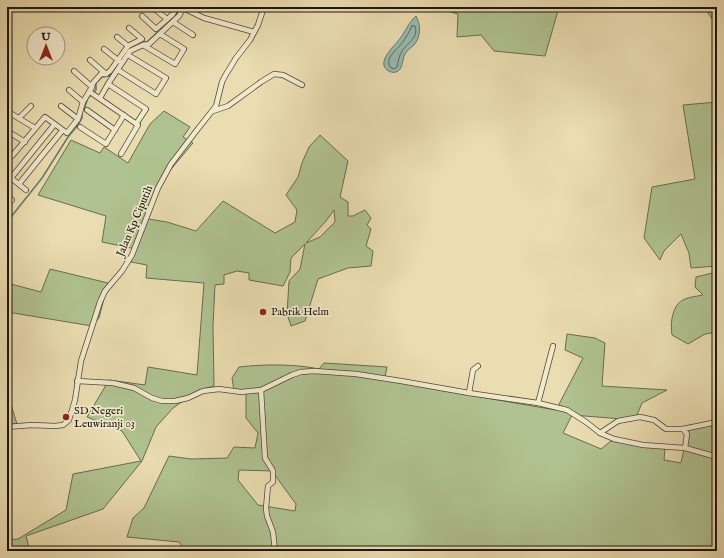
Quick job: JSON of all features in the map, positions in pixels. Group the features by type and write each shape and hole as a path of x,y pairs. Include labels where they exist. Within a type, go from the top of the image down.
{"street":[{"path":"152,7 168,19"},
{"path":"142,16 156,29 173,14 176,7 183,8 204,18 254,32"},
{"name":"Jalan Kp Ciputih","path":"7,426 55,426 63,425 69,420 75,400 81,361 105,291 122,271 132,255 158,188 172,164 216,106 222,82 254,32 264,7"},
{"path":"100,98 130,51 149,44 179,16 183,8"},
{"path":"173,22 193,35"},
{"path":"7,153 12,156 45,118 67,133 78,120 84,102 92,91 93,83 101,74 106,74 110,71 119,61 128,46 142,39 129,28"},
{"path":"143,45 175,64 184,49 160,34"},
{"path":"117,38 128,46"},
{"path":"104,49 119,61"},
{"path":"118,70 156,94 166,78 128,55"},
{"path":"90,60 106,74"},
{"path":"74,72 100,98 136,124"},
{"path":"213,111 228,106 274,74 283,75 302,85"},
{"path":"108,84 146,109 136,124 138,125 121,154"},
{"path":"69,90 84,102"},
{"path":"20,118 32,106"},
{"path":"61,106 78,120"},
{"path":"86,110 115,130"},
{"path":"10,113 35,128"},
{"path":"80,127 106,144 124,115"},
{"path":"26,190 11,178 54,125"},
{"path":"7,130 25,142"},
{"path":"19,184 62,131"},
{"path":"7,196 12,200"},
{"path":"538,403 553,346"},
{"path":"469,393 473,370 478,366"},
{"path":"77,381 114,384 134,388 162,401 175,401 188,398 203,391 219,389 241,392 261,390 301,372 314,371 356,374 538,403 568,410 600,433 614,439 643,445 685,448 717,457"},
{"path":"261,390 265,458 273,471 273,482 268,486 266,508 267,516 273,532 275,551"},
{"path":"600,433 618,421 640,417 654,420 666,429 683,428 717,422"},
{"path":"683,428 687,434 685,448"}],"green space":[{"path":"438,7 559,7 545,56 494,51 481,35 457,37 458,14 439,9"},
{"path":"704,7 717,7 717,26"},
{"path":"717,102 717,266 691,268 689,253 681,234 664,251 660,260 644,238 652,187 695,179 683,105"},
{"path":"164,111 190,127 183,137 193,143 162,180 148,219 167,222 196,231 223,201 275,233 295,222 297,210 286,195 298,177 309,147 320,135 348,161 340,197 348,202 348,216 353,216 365,210 371,218 367,225 371,229 366,246 373,251 371,266 348,268 318,279 305,321 291,326 287,314 289,281 300,269 305,244 291,258 290,272 283,286 249,280 249,273 237,271 224,275 224,284 215,285 213,326 214,386 199,390 173,408 156,427 142,461 103,509 26,536 30,551 7,551 7,540 18,539 66,510 73,474 141,461 122,431 87,417 109,380 145,385 148,367 197,375 204,283 146,278 147,265 131,262 136,249 102,242 106,216 38,195 71,140 100,153 104,147 128,163 150,124","holes":["334,210 335,222 320,237 306,243"]},
{"path":"50,269 108,283 99,318 92,326 7,312 7,283 41,292"},
{"path":"717,272 717,332 705,334 688,344 672,335 671,325 675,309 681,301 685,299 703,295 695,287 696,277"},
{"path":"567,334 595,338 605,343 602,386 667,390 642,403 635,420 572,415 563,433 601,449 611,441 665,449 664,460 681,463 689,425 717,426 717,551 186,551 179,542 127,537 133,518 144,508 169,456 191,459 227,458 234,447 255,448 258,433 246,418 246,392 234,391 232,378 239,367 279,365 319,369 324,363 387,367 385,377 422,387 556,410 583,358 565,350","holes":["239,470 272,471 296,504 295,511 258,505 238,480"]},
{"path":"7,404 11,405 17,424 7,424"}],"water":[{"path":"416,16 420,31 416,42 404,56 398,71 393,72 387,70 384,67 384,63 387,55"}],"waterway":[{"path":"128,50 142,42 147,42 176,15 180,7"},
{"path":"83,109 88,98 96,90 96,83 102,77 109,76 115,70"},
{"path":"7,222 42,178 68,137 78,125 82,118 82,112"}],"place":[{"name":"Pabrik Helm","path":"263,312"},
{"name":"SD Negeri Leuwiranji 03","path":"66,417"}]}
